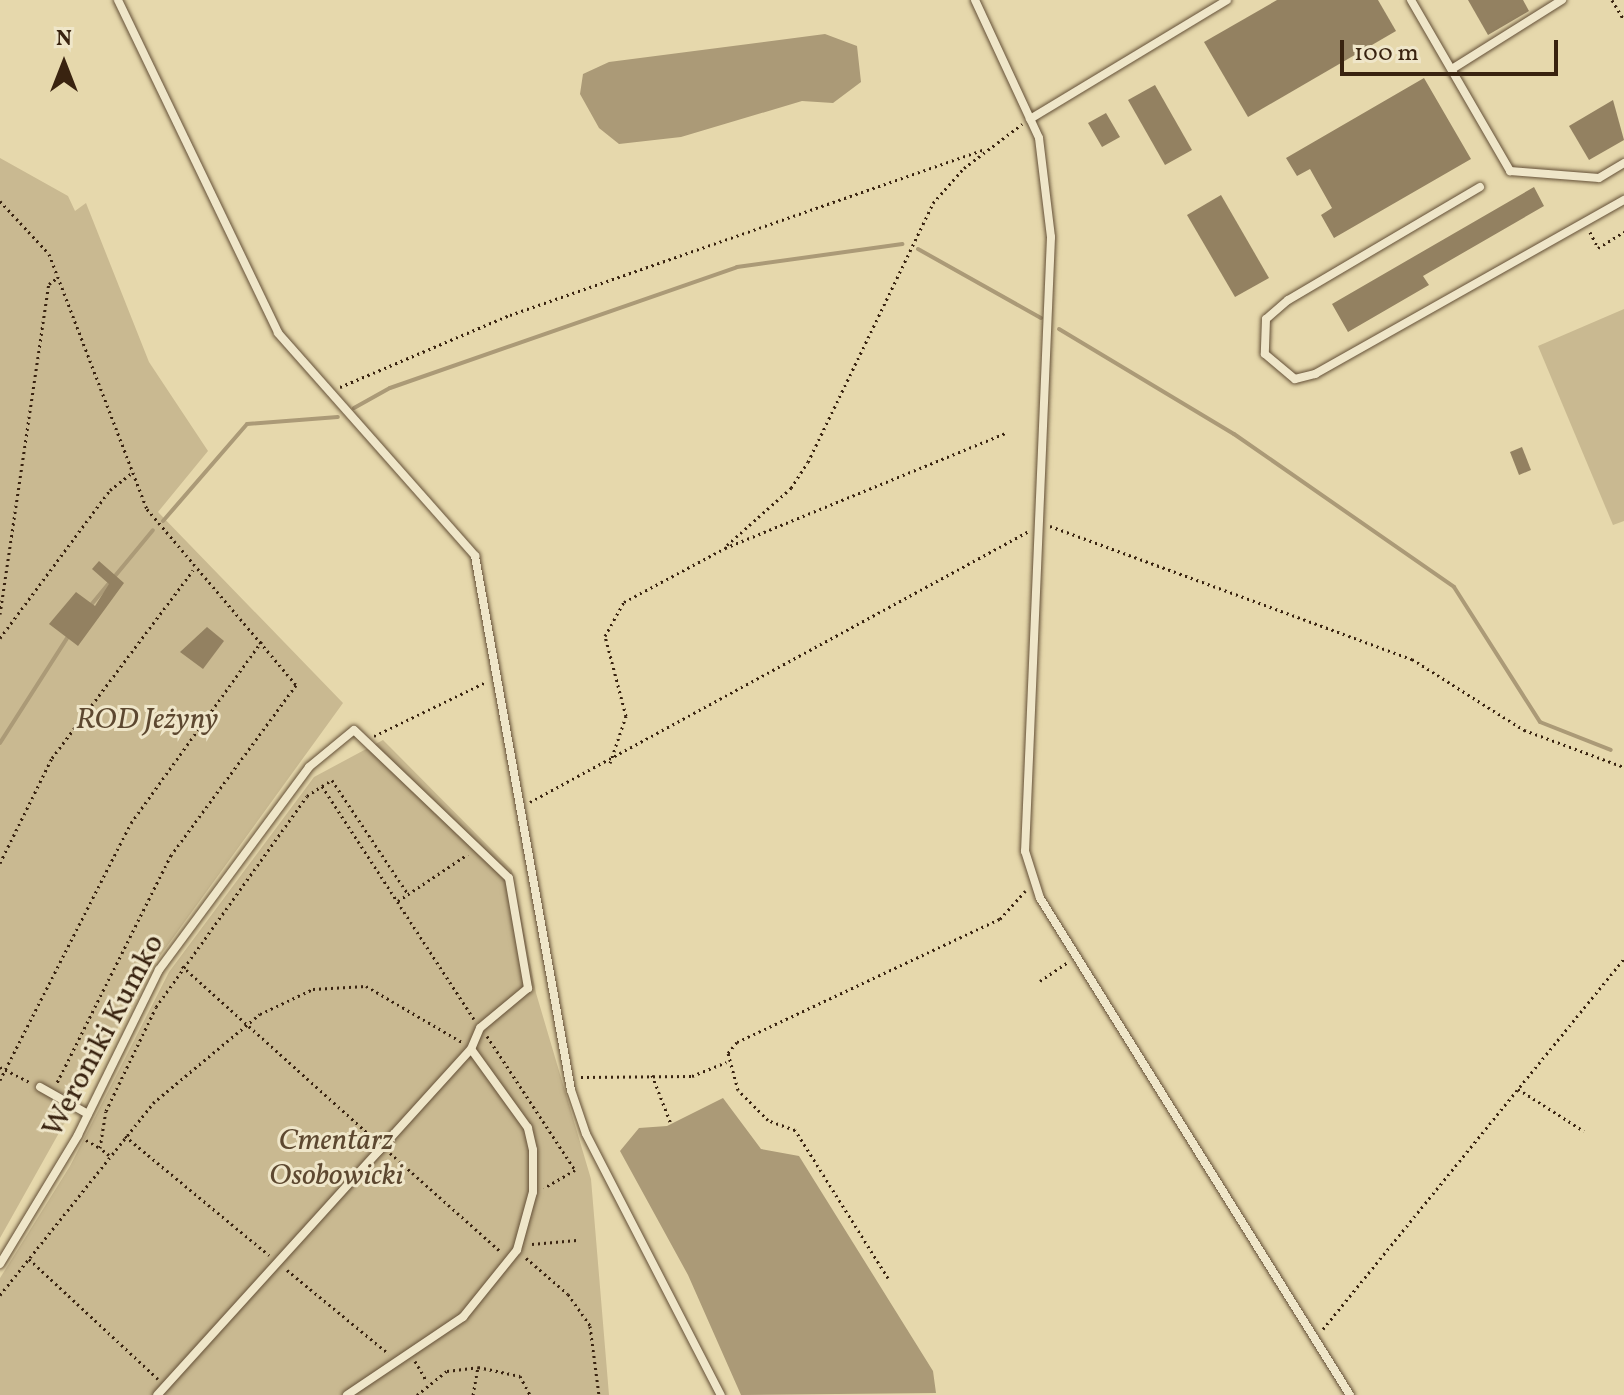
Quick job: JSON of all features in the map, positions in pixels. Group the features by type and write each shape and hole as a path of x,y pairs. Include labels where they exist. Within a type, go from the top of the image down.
{"lane":[{"path":"118,0 255,296 329,393 469,544 522,804 569,1078 586,1134 721,1395"},
{"path":"975,0 1030,119 1051,237 1043,523 1024,808 1032,872 1076,956 1350,1395"},
{"path":"1030,119 1227,0"},
{"path":"1411,0 1510,171 1599,178 1624,163"},
{"path":"1452,69 1562,0"},
{"path":"1480,187 1288,300 1266,319 1265,354 1295,379 1315,374 1624,200"},
{"name":"Weroniki Kumko","path":"0,1264 78,1135 159,970 309,767 354,730 479,846"},
{"path":"157,1395 471,1049 480,1028 528,988 509,878 479,846"},
{"path":"347,1395 463,1317 517,1250 533,1192 533,1150 515,1108 471,1049"},
{"path":"40,1087 88,1114"}],"path":[{"path":"1612,0 1624,20"},
{"path":"725,548 791,488 808,462 933,203 985,149 1030,119"},
{"path":"329,393 510,315 985,149"},
{"path":"0,201 35,231 58,278 147,509 194,569 262,641 296,685 171,855 52,1094"},
{"path":"1585,223 1598,248 1624,232"},
{"path":"0,614 49,284 58,278"},
{"path":"609,765 626,725 605,651 613,612 725,548 1005,433"},
{"path":"0,638 110,490 132,472"},
{"path":"522,804 609,765 1043,523 1412,659 1524,730 1624,767"},
{"path":"0,863 52,758 194,569"},
{"path":"0,1080 131,823 262,641"},
{"path":"378,735 498,677"},
{"path":"100,1148 106,1111 182,966 307,796 332,780 408,894"},
{"path":"322,786 477,1023"},
{"path":"398,901 479,846"},
{"path":"569,1078 692,1076 726,1062 737,1042 1000,919 1032,872"},
{"path":"1040,981 1076,956"},
{"path":"1315,1339 1624,959"},
{"path":"182,966 510,1260"},
{"path":"0,1295 125,1136 188,1070 246,1023 313,989 366,986 400,999 471,1049"},
{"path":"726,1062 761,1114 795,1130 888,1278"},
{"path":"0,1067 40,1087"},
{"path":"652,1075 671,1124"},
{"path":"1518,1089 1584,1131"},
{"path":"78,1135 109,1155"},
{"path":"125,1136 398,1362"},
{"path":"517,1250 577,1240"},
{"path":"517,1250 568,1294 590,1326 599,1395"},
{"path":"28,1258 166,1386"},
{"path":"411,1354 427,1382"},
{"path":"473,1395 478,1367"},
{"path":"417,1395 427,1382 478,1367 520,1376 530,1395"}],"green space":[{"name":"ROD Jeżyny","path":"0,158 68,196 75,211 86,203 149,362 208,451 158,512 343,703 152,967 0,1238"},
{"path":"1624,309 1624,521 1613,525 1538,346"},
{"name":"Cmentarz Osobowicki","path":"383,740 512,870 536,993 591,1179 609,1395 0,1395 0,1278 70,1166 169,972 314,777"}],"shaded area":[{"path":"825,34 857,46 861,82 833,103 802,101 681,137 619,144 599,128 580,94 583,74 609,62"},
{"path":"723,1098 761,1149 799,1156 933,1371 936,1393 741,1395 688,1275 620,1151 639,1128 667,1126"}],"building":[{"path":"1277,0 1378,0 1396,31 1248,117 1204,42"},
{"path":"1468,0 1523,0 1529,11 1488,35"},
{"path":"1424,78 1471,159 1334,238 1321,215 1332,208 1310,169 1297,176 1286,158"},
{"path":"1155,85 1192,150 1165,165 1128,100"},
{"path":"1613,100 1624,140 1589,160 1569,126"},
{"path":"1106,113 1120,137 1102,147 1088,123"},
{"path":"1534,187 1544,206 1423,276 1429,285 1348,332 1332,304"},
{"path":"1221,195 1269,278 1235,297 1187,215"},
{"path":"1522,447 1531,470 1519,475 1510,452"},
{"path":"99,561 124,583 78,646 49,624 76,592 95,606 109,584 92,569"},
{"path":"207,627 224,641 203,669 180,652"}],"waterway":[{"path":"354,408 390,388 737,267 902,244"},
{"path":"918,249 1041,318"},
{"path":"1059,329 1234,434 1454,587 1540,722 1611,750"},
{"path":"163,521 247,424 338,417"},
{"path":"91,605 153,530"},
{"path":"0,743 69,635"}]}
